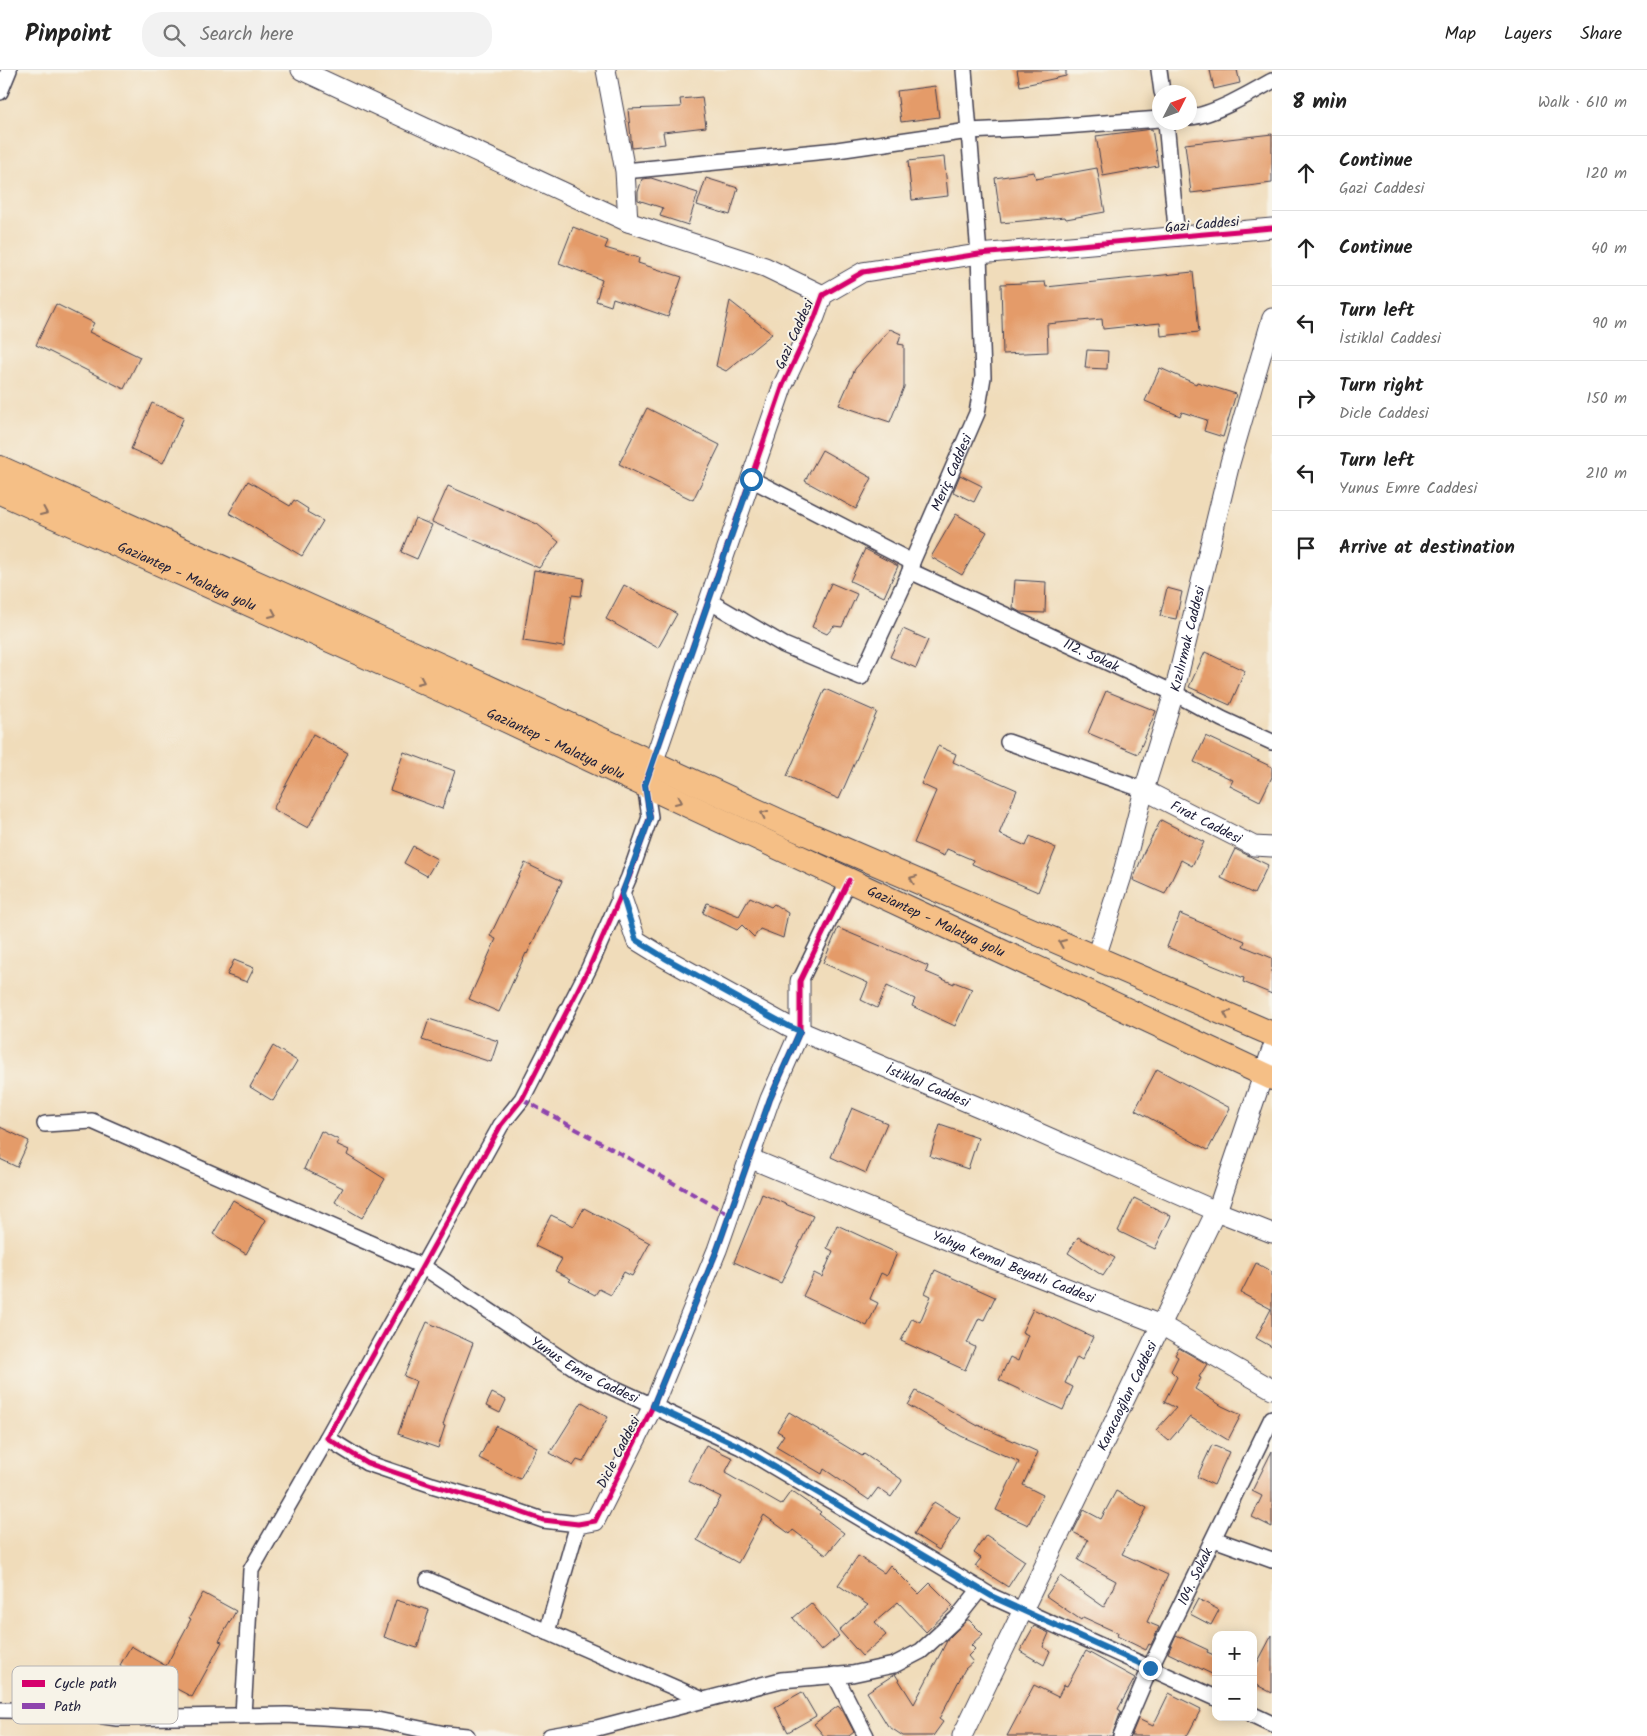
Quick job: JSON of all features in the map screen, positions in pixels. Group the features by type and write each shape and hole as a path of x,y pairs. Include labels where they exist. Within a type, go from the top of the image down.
{"highway":[{"name":"Gaziantep - Malatya yolu","path":"0,468 457,673 849,880 1267,1076"},
{"name":"Gaziantep - Malatya yolu","path":"0,492 448,693 649,774 794,828 1272,1034"}],"street":[{"path":"0,92 9,70"},
{"path":"301,70 628,222 765,267 824,295"},
{"path":"606,70 625,171 628,222"},
{"name":"Meriç Caddesi","path":"709,600 784,645 861,677 911,567 977,413 983,377 979,254 964,70"},
{"path":"1159,70 1161,85"},
{"path":"1197,115 1223,106 1272,81"},
{"path":"625,171 837,150 969,130 1050,127 1152,120"},
{"path":"1167,130 1177,238"},
{"name":"Gazi Caddesi","path":"649,774 783,385 824,295 863,272 979,254 1177,238 1272,228"},
{"name":"Kızılırmak Caddesi","path":"1096,957 1122,876 1144,790 1174,693 1230,463 1272,318"},
{"name":"112. Sokak","path":"751,479 911,567 1272,742"},
{"path":"1008,742 1144,790"},
{"path":"243,1715 251,1570 327,1438 501,1125 522,1099 589,968 622,894 650,818 649,774"},
{"name":"Fırat Caddesi","path":"1144,790 1254,846 1272,847"},
{"path":"800,981 849,880"},
{"name":"İstiklal Caddesi","path":"622,894 636,940 788,1026 1014,1122 1216,1211 1272,1233"},
{"name":"Dicle Caddesi","path":"578,1524 595,1521 653,1406 717,1250 770,1099 800,1031 800,981"},
{"name":"Karacaoğlan Caddesi","path":"962,1736 1216,1211 1267,1076 1272,1049"},
{"name":"Yunus Emre Caddesi","path":"45,1124 92,1121 422,1266 584,1374 741,1447 993,1597 1212,1696"},
{"name":"Yahya Kemal Beyatlı Caddesi","path":"749,1158 983,1255 1161,1325 1272,1389"},
{"name":"104. Sokak","path":"1121,1736 1150,1668 1272,1418"},
{"path":"327,1438 367,1462 404,1476 543,1520 578,1524 547,1632"},
{"path":"1214,1539 1272,1560"},
{"path":"428,1580 702,1700"},
{"path":"550,1736 597,1728 781,1680 852,1674 894,1665 921,1651 957,1618 980,1589"},
{"path":"835,1675 866,1736"},
{"path":"178,1717 286,1715 377,1720 445,1734 467,1736"},
{"path":"1257,1717 1272,1724"}],"building":[{"path":"1017,70 1066,70 1066,76 1020,86"},
{"path":"1210,70 1237,70 1240,83 1214,89"},
{"path":"935,86 939,117 901,122 897,91"},
{"path":"702,97 706,127 663,132 665,144 632,148 628,109 681,107 680,99"},
{"path":"1152,129 1158,166 1103,176 1096,136"},
{"path":"1272,134 1272,183 1191,193 1185,144"},
{"path":"944,157 948,196 912,200 908,161"},
{"path":"1097,168 1105,212 1066,219 1065,217 1001,223 995,178 1034,172 1036,179"},
{"path":"651,178 698,193 688,225 660,216 663,208 638,200 642,179"},
{"path":"706,178 738,188 730,215 697,205"},
{"path":"573,227 608,241 605,248 639,258 638,263 682,277 668,317 613,298 611,306 596,301 602,280 559,263"},
{"path":"1193,272 1199,332 1161,336 1160,323 1103,329 1102,319 1047,324 1048,352 1003,354 1001,284 1045,282 1046,287"},
{"path":"730,301 772,334 726,371 716,366"},
{"path":"56,304 94,323 89,332 140,357 124,389 36,345"},
{"path":"890,329 901,334 898,344 904,345 904,387 890,422 839,405 855,369"},
{"path":"1087,350 1108,351 1107,369 1085,368"},
{"path":"1160,368 1196,384 1197,382 1236,394 1223,437 1204,431 1207,420 1182,412 1180,416 1145,401"},
{"path":"152,403 184,417 163,463 131,449"},
{"path":"647,408 720,445 693,500 619,464"},
{"path":"822,450 872,478 856,509 805,481"},
{"path":"960,475 982,486 974,502 953,492"},
{"path":"248,481 290,506 294,500 308,509 307,512 323,521 302,556 229,513"},
{"path":"448,486 537,524 559,542 539,568 432,522"},
{"path":"956,514 987,532 962,575 931,557"},
{"path":"415,518 432,525 417,559 401,552"},
{"path":"865,549 898,566 884,597 850,581"},
{"path":"534,570 584,578 581,596 572,595 564,647 523,641"},
{"path":"1015,580 1046,582 1045,613 1020,612 1013,608"},
{"path":"831,583 857,594 842,627 834,626 827,634 812,627"},
{"path":"624,585 677,614 658,648 606,619"},
{"path":"1167,588 1182,592 1176,619 1160,616"},
{"path":"903,629 928,640 916,668 890,657"},
{"path":"1205,652 1245,671 1230,705 1189,687"},
{"path":"825,689 877,712 839,799 787,776"},
{"path":"1106,691 1156,711 1138,754 1088,733"},
{"path":"313,734 348,753 308,828 273,809"},
{"path":"1206,736 1272,767 1272,777 1260,801 1230,786 1233,780 1194,762"},
{"path":"938,746 956,754 953,762 1017,790 999,834 1026,846 1030,836 1056,848 1038,892 972,864 973,860 947,849 944,856 914,843 936,791 921,784"},
{"path":"404,752 455,771 442,809 390,790"},
{"path":"1161,820 1204,842 1192,866 1181,860 1165,894 1133,880 1144,852"},
{"path":"413,846 437,859 427,876 404,863"},
{"path":"1235,849 1268,865 1254,894 1221,878"},
{"path":"525,863 562,881 499,1012 469,999 496,939 490,936"},
{"path":"750,897 771,907 774,904 788,913 783,938 760,929 754,937 742,925 737,930 703,913 707,903 739,916"},
{"path":"1180,914 1245,941 1243,946 1272,958 1272,994 1243,982 1244,978 1167,947"},
{"path":"838,928 928,966 926,972 954,984 954,982 972,989 955,1026 912,1006 915,999 887,986 877,1008 861,1000 868,983 823,963"},
{"path":"234,960 254,968 247,982 227,975"},
{"path":"429,1019 498,1041 491,1062 422,1040"},
{"path":"273,1046 297,1061 273,1101 250,1087"},
{"path":"1157,1069 1230,1108 1208,1150 1135,1110"},
{"path":"852,1108 887,1123 866,1173 831,1157"},
{"path":"940,1125 978,1138 968,1169 930,1156"},
{"path":"0,1127 29,1141 17,1167 0,1159"},
{"path":"321,1131 339,1140 336,1144 349,1150 347,1155 385,1179 362,1218 335,1202 343,1188 304,1169"},
{"path":"762,1194 813,1216 781,1283 734,1262"},
{"path":"1134,1198 1171,1216 1155,1249 1118,1231"},
{"path":"233,1200 266,1220 246,1254 213,1234"},
{"path":"584,1208 650,1243 632,1276 624,1272 611,1295 599,1289 595,1295 569,1281 571,1279 555,1271 562,1259 535,1246 551,1215 574,1226"},
{"path":"837,1225 897,1253 887,1276 881,1273 870,1299 878,1303 867,1326 803,1296 814,1273 822,1277 833,1251 827,1248"},
{"path":"1078,1237 1115,1258 1103,1276 1068,1253"},
{"path":"1256,1263 1272,1272 1272,1347 1256,1338 1271,1309 1241,1293"},
{"path":"935,1270 995,1297 984,1320 979,1318 967,1343 975,1347 965,1370 901,1341 912,1318 920,1322 931,1296 925,1293"},
{"path":"1033,1309 1093,1337 1082,1360 1077,1357 1065,1383 1073,1387 1063,1410 999,1380 1010,1357 1018,1361 1028,1335 1022,1332"},
{"path":"427,1322 473,1343 448,1409 438,1448 398,1434 416,1381 404,1376"},
{"path":"1179,1348 1207,1364 1199,1377 1201,1378 1195,1389 1222,1406 1241,1415 1228,1440 1190,1417 1169,1441 1156,1430 1176,1408 1164,1402 1177,1377 1171,1371 1178,1357 1175,1355"},
{"path":"916,1391 978,1426 1038,1452 1023,1485 1043,1495 1028,1525 996,1510 1019,1462 961,1436 908,1405"},
{"path":"492,1393 506,1400 500,1413 486,1406"},
{"path":"582,1402 608,1417 583,1462 577,1460 573,1466 550,1453"},
{"path":"789,1412 862,1456 864,1454 901,1479 902,1481 891,1497 878,1488 869,1500 824,1469 822,1474 776,1447 784,1435 777,1431"},
{"path":"496,1426 537,1447 520,1479 479,1458"},
{"path":"706,1445 733,1458 725,1473 781,1505 791,1491 821,1512 819,1514 844,1533 826,1555 793,1530 790,1534 764,1515 738,1563 697,1540 721,1497 688,1481"},
{"path":"1212,1445 1229,1452 1214,1485 1197,1477"},
{"path":"1272,1451 1272,1527 1252,1517 1262,1496 1252,1491"},
{"path":"1116,1491 1147,1508 1122,1554 1168,1575 1147,1622 1159,1627 1151,1645 1149,1644 1146,1650 1117,1636 1118,1633 1083,1617 1081,1620 1046,1596 1060,1576 1104,1607 1116,1581 1078,1560 1088,1540 1073,1532 1084,1510 1101,1519"},
{"path":"934,1502 960,1518 939,1550 914,1534"},
{"path":"986,1535 1025,1561 1008,1587 975,1566 981,1558 974,1553"},
{"path":"858,1556 884,1573 890,1565 919,1594 930,1583 953,1606 926,1632 898,1602 875,1622 886,1635 862,1656 839,1630 868,1605 838,1585"},
{"path":"203,1593 236,1611 219,1641 222,1642 192,1697 178,1690 178,1666 166,1666 191,1619 189,1618"},
{"path":"1198,1599 1219,1610 1211,1625 1190,1614"},
{"path":"396,1600 429,1610 417,1648 384,1637"},
{"path":"811,1603 839,1636 821,1651 793,1618"},
{"path":"967,1620 983,1634 971,1645 975,1649 968,1656 973,1662 965,1669 939,1719 943,1722 933,1736 903,1736 888,1726 867,1692 895,1674 914,1704 948,1639"},
{"path":"1034,1626 1049,1633 1043,1647 1050,1651 1044,1665 1020,1651"},
{"path":"1176,1635 1208,1650 1207,1652 1212,1654 1212,1674 1168,1653"},
{"path":"1272,1635 1272,1693 1257,1685 1257,1663"},
{"path":"131,1646 166,1666 122,1666 120,1665"},
{"path":"1086,1651 1135,1678 1118,1709 1121,1711 1112,1736 1007,1736 1034,1685 1058,1697 1064,1685 1067,1686"},
{"path":"802,1692 816,1716 788,1732 775,1707"},
{"path":"1169,1693 1201,1709 1187,1736 1131,1736 1138,1719 1153,1726"},
{"path":"838,1706 854,1732 849,1736 824,1736 814,1724"}],"marked path":[{"path":"522,1099 729,1214"}],"cycle path":[{"path":"849,880 800,981 800,1031 770,1099 717,1250 653,1406 595,1521 578,1524 543,1520 367,1463 327,1438 501,1125 522,1099 589,968 629,877 650,817 645,785 783,385 815,317 823,295 863,272 979,254 1272,228"}],"route":[{"path":"751,479 645,785 650,818 622,894 625,910 636,940 665,958 800,1031 770,1099 717,1250 653,1406 741,1447 993,1597 1150,1668"}]}
